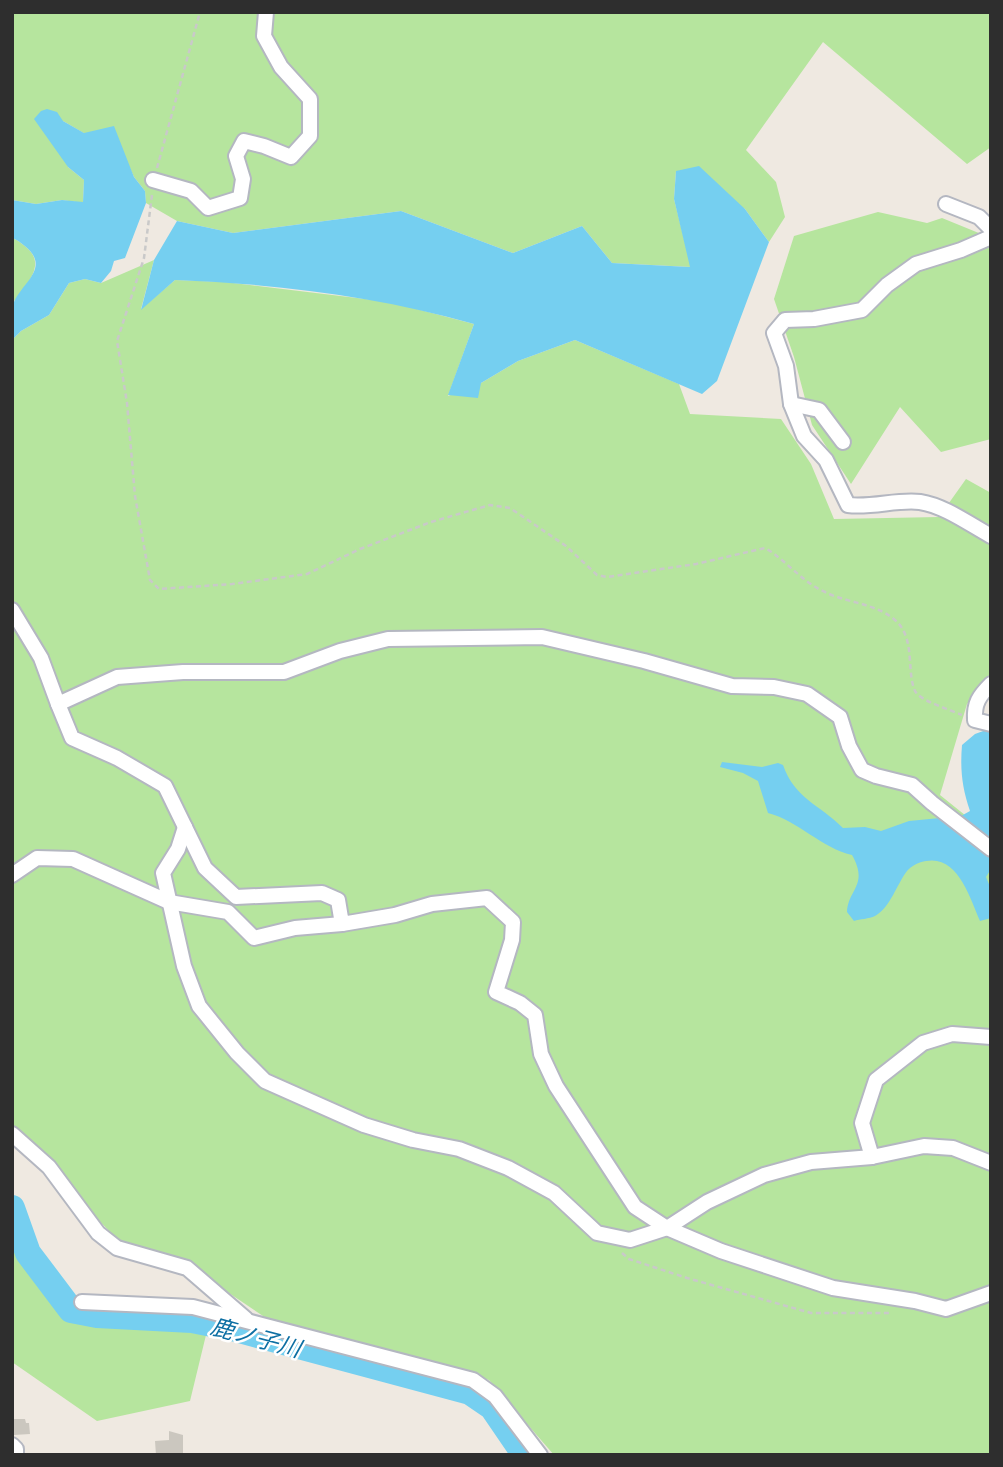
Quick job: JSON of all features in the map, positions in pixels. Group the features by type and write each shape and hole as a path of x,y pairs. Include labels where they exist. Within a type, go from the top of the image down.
{"street":[{"path":"153,180 191,191 208,208 240,198 243,178 236,156 244,141 291,157 310,136 310,99 281,67 264,36 266,12"},
{"path":"946,204 979,217 991,229"},
{"path":"991,237 916,264 887,285 862,310 814,319 785,320 775,333 786,366 791,404 804,436 826,460 848,505 920,502 956,516 991,536"},
{"path":"791,404 819,410 843,442"},
{"path":"12,610 19,633 41,658 72,738 117,758 165,786 205,868 236,897 323,893 338,900 342,924"},
{"path":"58,704 117,677 183,672 284,672 340,652 388,639 542,637 644,661 732,686 774,687 807,694 840,717 849,746 862,770 912,785 991,849"},
{"path":"991,684 978,697 975,720 991,724"},
{"path":"185,827 178,849 163,873 169,902 184,966 200,1006 237,1054 265,1081 364,1125 413,1140 459,1149 508,1168 554,1193 597,1233 630,1240 667,1228 707,1202 764,1175 811,1162 872,1157 924,1146 953,1148 991,1163"},
{"path":"12,875 37,858 73,859 169,902 228,912 254,938 295,928 395,915 432,904 486,898 513,922 512,940 496,992 520,1003 535,1015 541,1054 556,1086 635,1207 667,1228 721,1251 833,1288 915,1301 946,1309 991,1293"},
{"path":"872,1157 862,1123 876,1080 923,1043 952,1034 991,1037"},
{"path":"12,1134 49,1167 98,1233 117,1248 187,1268 250,1322"},
{"path":"82,1302 193,1307 473,1380 495,1396 540,1455"},
{"path":"12,1445 16,1449 16,1455"}],"path":[{"path":"200,12 153,180 144,258 117,341 127,403 135,496 150,580 159,589 232,584 307,574 360,549 431,522 490,505 510,508 566,546 597,575 607,578 696,564 765,548 782,558 799,576 821,590 870,606 895,620 907,639 915,691 922,698 975,720"},
{"path":"619,1251 629,1259 687,1278 811,1313 892,1312"}],"green space":[{"path":"12,12 991,12 991,147 967,164 823,42 746,150 776,182 785,217 769,242 745,209 676,171 674,199 691,267 612,263 582,226 513,253 401,211 233,233 177,221 146,203 145,191 134,177 125,157 63,121 68,167 84,180 83,203 62,200 36,204 12,200"},
{"path":"878,212 927,223 942,218 991,238 991,439 941,452 900,407 851,484 812,425 794,357 774,299 794,236"},
{"path":"12,238 32,254 35,268 28,283 12,304"},
{"path":"154,260 141,309 175,280 225,282 390,302 474,324 448,396 481,383 518,361 575,340 679,384 690,414 781,419 811,464 834,519 939,517 966,479 991,493 991,679 967,704 940,795 991,836 991,1455 554,1455 489,1380 266,1318 180,1260 122,1244 12,1132 12,340 21,331 49,315 69,283 85,279 101,283"},
{"path":"19,1226 81,1315 206,1335 190,1401 97,1421 12,1362 12,1230"}],"water":[{"path":"47,109 57,112 63,121 84,133 114,126 134,177 145,191 146,203 125,258 114,261 111,271 101,283 85,279 69,283 49,315 21,331 12,340 12,306 32,275 36,262 26,247 12,238 12,200 36,204 62,200 83,202 84,180 68,167 34,119"},
{"path":"699,166 745,209 769,242 717,381 702,394 575,340 518,361 481,383 478,398 448,395 474,324 400,306 326,293 175,280 141,310 154,260 177,221 233,233 401,211 513,253 582,226 612,263 690,267 674,199 676,171"},
{"path":"991,731 991,869 986,877 991,889 991,918 980,921 967,890 955,871 937,861 915,864 903,876 889,902 880,912 873,917 854,921 847,912 859,873 852,855 830,847 790,822 768,813 758,781 743,773 720,767 722,762 762,767 778,763 783,765 801,794 843,828 865,827 881,831 909,821 961,816 970,811 962,778 962,745 975,734"}],"building":[{"path":"14,1419 25,1419 26,1423 29,1423 30,1434 14,1435"},
{"path":"169,1431 183,1435 183,1455 156,1455 155,1441 169,1440"}],"waterway":[{"name":"鹿ノ子川","path":"12,1208 28,1253 71,1310 97,1315 192,1320 232,1328 470,1392 492,1407 525,1455"}]}
